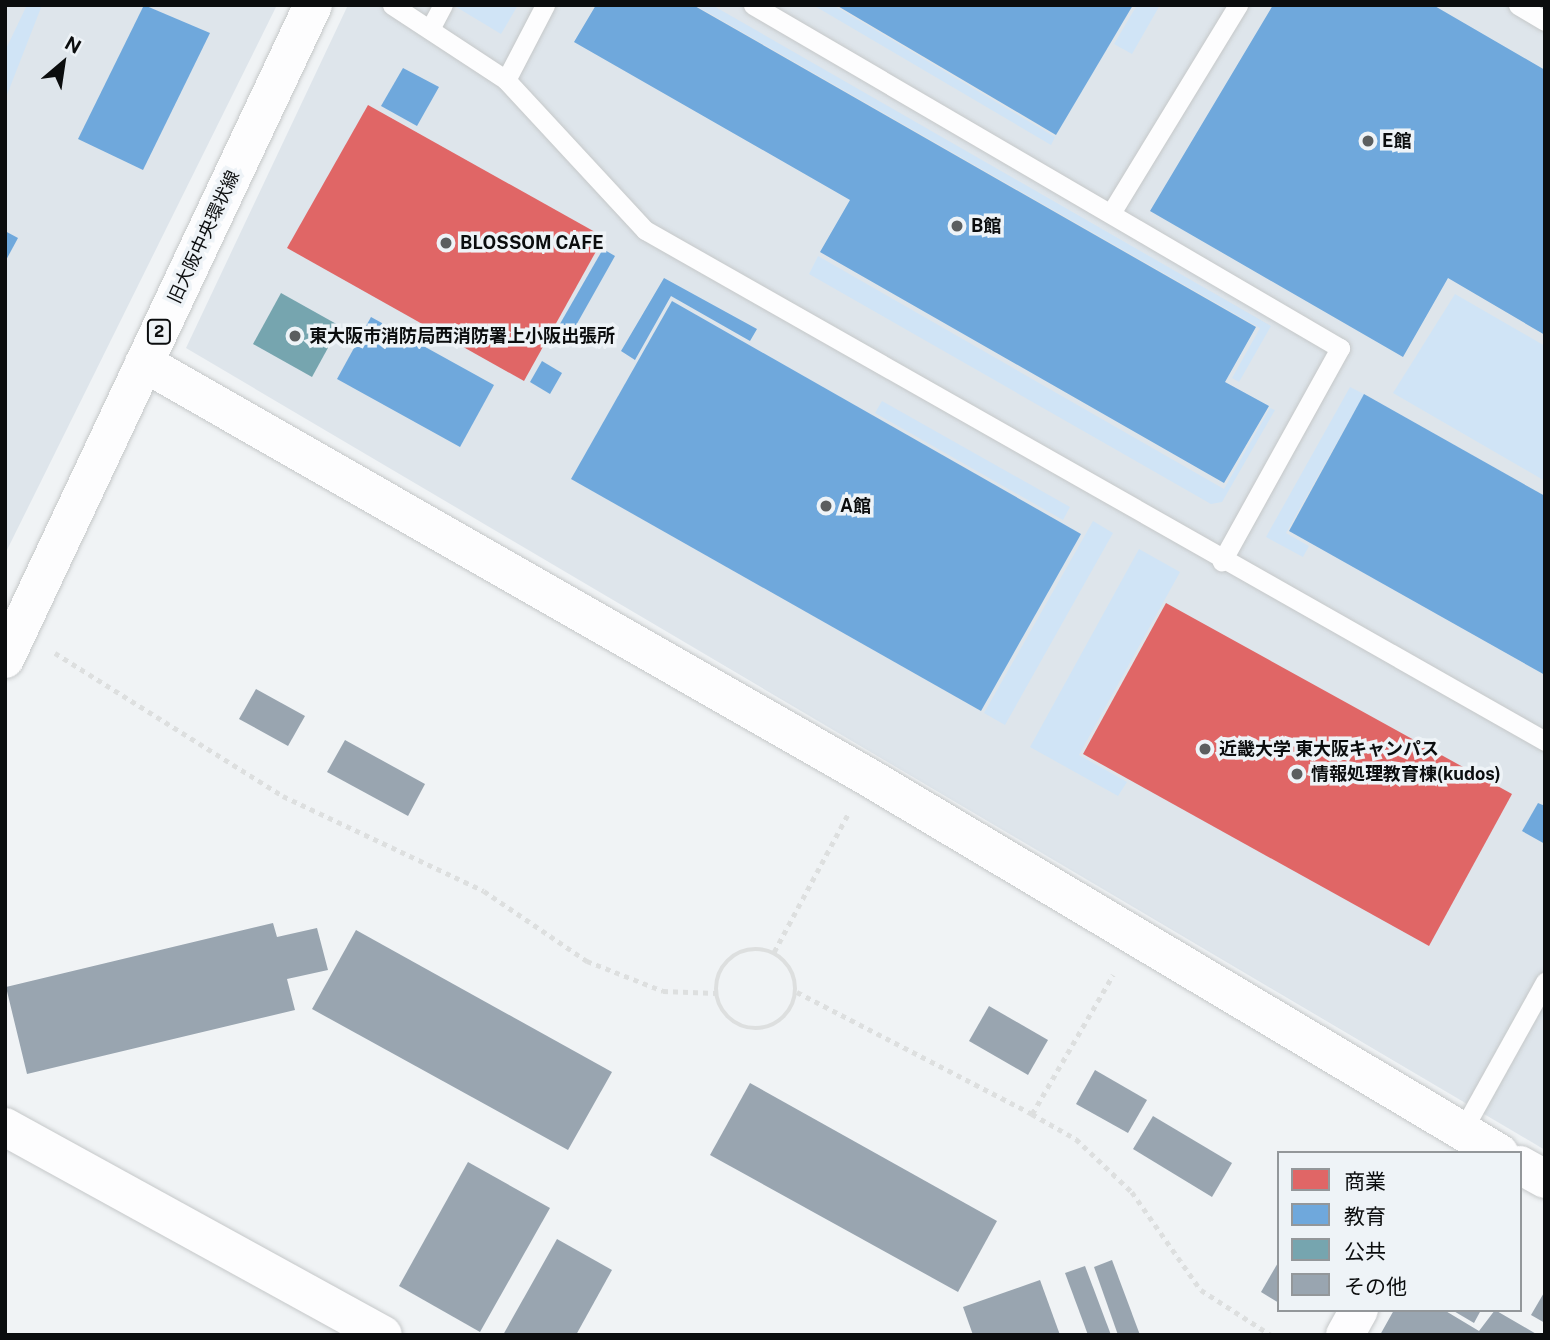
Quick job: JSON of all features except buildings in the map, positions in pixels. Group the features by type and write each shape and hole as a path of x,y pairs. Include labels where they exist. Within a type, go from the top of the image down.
{"street":[{"name":"旧大阪中央環状線","path":"11,646 313,5"},
{"path":"144,363 868,777 1134,938 1456,1142 1491,1151"},
{"path":"5,1127 383,1335"},
{"path":"1522,1166 1545,1179"},
{"path":"1345,1335 1358,1312"}],"lane":[{"path":"393,5 506,80 645,230 1222,561 1545,741"},
{"path":"430,29 443,5"},
{"path":"506,80 545,5"},
{"path":"753,5 1340,348 1222,561"},
{"path":"1111,213 1238,5"},
{"path":"1518,5 1545,21"},
{"path":"1456,1142 1545,982"}],"path":[{"path":"11,646 283,796 484,891 587,961 663,992 716,993"},
{"path":"774,952 868,777"},
{"path":"1032,1114 1134,938"},
{"path":"751,949 774,952 794,976 797,992 776,1024 757,1029 738,1025 716,993 719,973 732,957 751,949"},
{"path":"797,992 1076,1139 1132,1192 1200,1290 1271,1335"}],"shaded area":[{"path":"5,5 277,5 5,554"},
{"path":"27,5 42,5 5,100 5,51"},
{"name":"近畿大学 東大阪キャンパス","path":"348,5 1545,5 1545,1150 186,348"},
{"path":"453,5 518,5 501,34"},
{"path":"695,5 712,5 1271,326 1239,382 1232,378 1260,328"},
{"path":"813,5 833,5 1055,137 1051,145"},
{"path":"1137,5 1160,5 1132,54 1114,44"},
{"path":"818,256 1224,489 1270,408 1275,410 1222,502 1211,504 809,274"},
{"path":"1455,294 1545,346 1545,481 1393,393"},
{"path":"1350,387 1364,394 1286,533 1309,546 1303,557 1266,537"},
{"path":"882,401 1070,507 1063,520 875,413"},
{"path":"1093,521 1113,533 1005,725 984,713"},
{"path":"1139,549 1180,572 1079,755 1127,782 1118,796 1030,747"}],"place":[{"name":"E館","path":"1368,141"},
{"name":"B館","path":"957,226"},
{"name":"BLOSSOM CAFE","path":"446,243"},
{"name":"東大阪市消防局西消防署上小阪出張所","path":"295,336"},
{"name":"A館","path":"826,506"},
{"name":"近畿大学 東大阪キャンパス","path":"1205,749"},
{"name":"情報処理教育棟(kudos)","path":"1297,774"}]}
